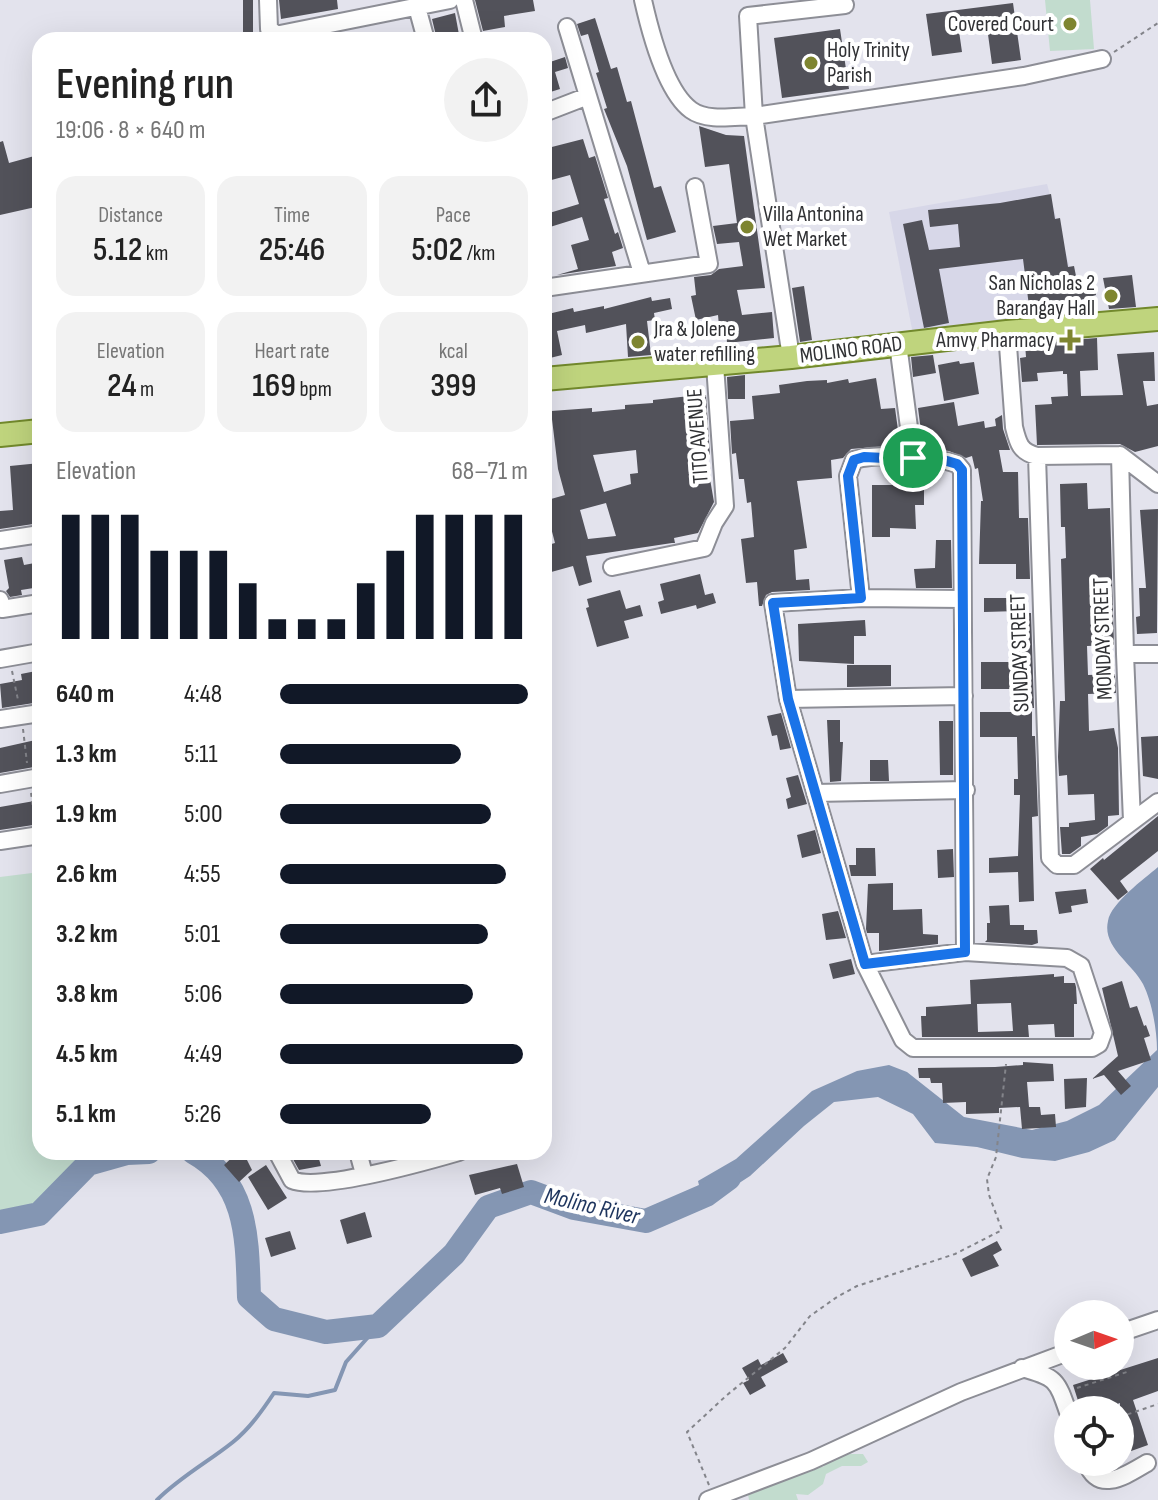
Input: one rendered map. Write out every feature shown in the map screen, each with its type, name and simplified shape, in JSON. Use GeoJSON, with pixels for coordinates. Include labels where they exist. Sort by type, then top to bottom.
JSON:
{"type":"FeatureCollection","features":[{"type":"Feature","properties":{"kind":"main road","name":"MOLINO ROAD"},"geometry":{"type":"LineString","coordinates":[[552,378],[715,365],[1007,332],[1158,319]]}},
{"type":"Feature","properties":{"kind":"main road"},"geometry":{"type":"LineString","coordinates":[[0,435],[32,432]]}},
{"type":"Feature","properties":{"kind":"street"},"geometry":{"type":"LineString","coordinates":[[268,0],[268,24],[274,32]]}},
{"type":"Feature","properties":{"kind":"street"},"geometry":{"type":"LineString","coordinates":[[286,32],[450,0]]}},
{"type":"Feature","properties":{"kind":"street"},"geometry":{"type":"LineString","coordinates":[[464,0],[472,32]]}},
{"type":"Feature","properties":{"kind":"street"},"geometry":{"type":"LineString","coordinates":[[643,0],[670,83],[692,111],[719,117],[754,116],[1024,76],[1102,59]]}},
{"type":"Feature","properties":{"kind":"street"},"geometry":{"type":"LineString","coordinates":[[791,357],[754,116],[748,16],[845,5]]}},
{"type":"Feature","properties":{"kind":"street"},"geometry":{"type":"LineString","coordinates":[[417,7],[424,32]]}},
{"type":"Feature","properties":{"kind":"street"},"geometry":{"type":"LineString","coordinates":[[567,27],[642,273]]}},
{"type":"Feature","properties":{"kind":"street"},"geometry":{"type":"LineString","coordinates":[[552,110],[588,96]]}},
{"type":"Feature","properties":{"kind":"street"},"geometry":{"type":"LineString","coordinates":[[552,281],[709,264],[695,187]]}},
{"type":"Feature","properties":{"kind":"street"},"geometry":{"type":"LineString","coordinates":[[1007,332],[1016,440],[1028,454],[1120,455],[1158,484]]}},
{"type":"Feature","properties":{"kind":"street"},"geometry":{"type":"LineString","coordinates":[[898,344],[913,458]]}},
{"type":"Feature","properties":{"kind":"street","name":"TITO AVENUE"},"geometry":{"type":"LineString","coordinates":[[612,567],[704,548],[725,506],[715,365]]}},
{"type":"Feature","properties":{"kind":"street","name":"MONDAY STREET"},"geometry":{"type":"LineString","coordinates":[[1120,455],[1132,821]]}},
{"type":"Feature","properties":{"kind":"street","name":"SUNDAY STREET"},"geometry":{"type":"LineString","coordinates":[[1037,456],[1050,858],[1057,865],[1074,865],[1132,821]]}},
{"type":"Feature","properties":{"kind":"street"},"geometry":{"type":"LineString","coordinates":[[861,598],[848,476],[854,460],[864,457],[913,458],[957,464],[962,470],[965,952]]}},
{"type":"Feature","properties":{"kind":"street"},"geometry":{"type":"LineString","coordinates":[[0,540],[32,535]]}},
{"type":"Feature","properties":{"kind":"street"},"geometry":{"type":"LineString","coordinates":[[865,964],[965,952],[1067,958],[1081,966],[1103,1033],[1099,1044],[1092,1048],[913,1048],[903,1040],[865,964],[788,699],[773,603],[861,598],[962,599]]}},
{"type":"Feature","properties":{"kind":"street"},"geometry":{"type":"LineString","coordinates":[[0,600],[2,609],[32,604]]}},
{"type":"Feature","properties":{"kind":"street"},"geometry":{"type":"LineString","coordinates":[[4,658],[32,653]]}},
{"type":"Feature","properties":{"kind":"street"},"geometry":{"type":"LineString","coordinates":[[1125,654],[1158,654]]}},
{"type":"Feature","properties":{"kind":"street"},"geometry":{"type":"LineString","coordinates":[[788,699],[964,696]]}},
{"type":"Feature","properties":{"kind":"street"},"geometry":{"type":"LineString","coordinates":[[0,719],[32,714]]}},
{"type":"Feature","properties":{"kind":"street"},"geometry":{"type":"LineString","coordinates":[[0,784],[32,778]]}},
{"type":"Feature","properties":{"kind":"street"},"geometry":{"type":"LineString","coordinates":[[815,793],[966,790]]}},
{"type":"Feature","properties":{"kind":"street"},"geometry":{"type":"LineString","coordinates":[[1132,821],[1158,802]]}},
{"type":"Feature","properties":{"kind":"street"},"geometry":{"type":"LineString","coordinates":[[0,841],[32,837]]}},
{"type":"Feature","properties":{"kind":"street"},"geometry":{"type":"LineString","coordinates":[[281,1160],[292,1180],[297,1182],[328,1181],[424,1160]]}},
{"type":"Feature","properties":{"kind":"street"},"geometry":{"type":"LineString","coordinates":[[360,1160],[364,1174]]}},
{"type":"Feature","properties":{"kind":"street"},"geometry":{"type":"LineString","coordinates":[[1134,1328],[1158,1320]]}},
{"type":"Feature","properties":{"kind":"street"},"geometry":{"type":"LineString","coordinates":[[710,1499],[811,1461],[961,1392],[1054,1357]]}},
{"type":"Feature","properties":{"kind":"street"},"geometry":{"type":"LineString","coordinates":[[1022,1368],[1050,1376],[1062,1396]]}},
{"type":"Feature","properties":{"kind":"street"},"geometry":{"type":"LineString","coordinates":[[1134,1470],[1147,1463]]}},
{"type":"Feature","properties":{"kind":"street"},"geometry":{"type":"LineString","coordinates":[[1095,1476],[1106,1481],[1123,1476]]}},
{"type":"Feature","properties":{"kind":"path"},"geometry":{"type":"LineString","coordinates":[[1102,59],[1158,23]]}},
{"type":"Feature","properties":{"kind":"path"},"geometry":{"type":"LineString","coordinates":[[4,658],[32,768]]}},
{"type":"Feature","properties":{"kind":"path"},"geometry":{"type":"LineString","coordinates":[[710,1499],[687,1432],[785,1348],[810,1316],[857,1286],[955,1254],[1002,1230],[989,1195],[987,1179],[996,1157],[1008,1047]]}},
{"type":"Feature","properties":{"kind":"path"},"geometry":{"type":"LineString","coordinates":[[1072,1390],[1103,1380]]}},
{"type":"Feature","properties":{"kind":"path"},"geometry":{"type":"LineString","coordinates":[[1134,1412],[1158,1404]]}},
{"type":"Feature","properties":{"kind":"shaded area"},"geometry":{"type":"Polygon","coordinates":[[[1047,184],[1083,316],[913,334],[889,212],[1047,184]]]}},
{"type":"Feature","properties":{"kind":"green space","name":"Covered Court"},"geometry":{"type":"Polygon","coordinates":[[[1045,0],[1090,0],[1094,49],[1050,51],[1045,0]]]}},
{"type":"Feature","properties":{"kind":"green space"},"geometry":{"type":"Polygon","coordinates":[[[32,873],[32,1160],[102,1160],[88,1164],[39,1214],[0,1222],[0,877],[32,873]]]}},
{"type":"Feature","properties":{"kind":"green space"},"geometry":{"type":"Polygon","coordinates":[[[863,1454],[868,1462],[861,1466],[842,1466],[826,1474],[823,1484],[808,1495],[796,1494],[798,1500],[749,1500],[748,1494],[757,1487],[817,1465],[823,1467],[830,1459],[863,1454]]]}},
{"type":"Feature","properties":{"kind":"water"},"geometry":{"type":"Polygon","coordinates":[[[1158,867],[1158,1087],[1115,1140],[1089,1152],[1055,1161],[1022,1158],[977,1147],[935,1143],[913,1114],[878,1097],[834,1102],[750,1176],[704,1206],[698,1181],[736,1159],[812,1091],[857,1071],[889,1065],[907,1072],[964,1117],[1032,1130],[1067,1121],[1099,1105],[1157,1050],[1146,991],[1114,947],[1107,930],[1110,914],[1115,907],[1158,867]]]}},
{"type":"Feature","properties":{"kind":"building"},"geometry":{"type":"Polygon","coordinates":[[[243,0],[253,0],[253,32],[243,32],[243,0]]]}},
{"type":"Feature","properties":{"kind":"building"},"geometry":{"type":"Polygon","coordinates":[[[279,0],[337,0],[338,9],[281,19],[279,0]]]}},
{"type":"Feature","properties":{"kind":"building"},"geometry":{"type":"Polygon","coordinates":[[[475,0],[533,0],[535,11],[504,16],[505,27],[483,31],[475,0]]]}},
{"type":"Feature","properties":{"kind":"building"},"geometry":{"type":"Polygon","coordinates":[[[1013,3],[1021,60],[992,64],[987,27],[959,31],[962,52],[932,56],[926,14],[1013,3]]]}},
{"type":"Feature","properties":{"kind":"building"},"geometry":{"type":"Polygon","coordinates":[[[455,13],[459,32],[435,32],[432,19],[455,13]]]}},
{"type":"Feature","properties":{"kind":"building"},"geometry":{"type":"Polygon","coordinates":[[[595,18],[611,69],[617,67],[627,102],[631,101],[654,188],[661,186],[676,232],[647,240],[627,166],[604,109],[607,108],[588,34],[581,36],[577,24],[595,18]]]}},
{"type":"Feature","properties":{"kind":"building","name":"Holy Trinity Parish"},"geometry":{"type":"Polygon","coordinates":[[[840,29],[849,89],[782,98],[774,38],[840,29]]]}},
{"type":"Feature","properties":{"kind":"building"},"geometry":{"type":"Polygon","coordinates":[[[565,57],[568,68],[555,72],[560,89],[552,92],[552,61],[565,57]]]}},
{"type":"Feature","properties":{"kind":"building"},"geometry":{"type":"Polygon","coordinates":[[[699,126],[726,135],[744,136],[765,288],[737,290],[742,315],[772,312],[774,338],[727,343],[726,325],[719,326],[718,315],[696,320],[691,296],[696,295],[694,277],[743,266],[739,242],[717,244],[713,226],[737,223],[729,164],[705,167],[699,126]]]}},
{"type":"Feature","properties":{"kind":"building"},"geometry":{"type":"Polygon","coordinates":[[[583,139],[589,158],[595,156],[608,198],[604,199],[623,248],[612,252],[616,266],[557,275],[578,269],[571,245],[589,240],[582,217],[552,226],[552,212],[579,204],[570,175],[552,180],[552,147],[583,139]]]}},
{"type":"Feature","properties":{"kind":"building"},"geometry":{"type":"Polygon","coordinates":[[[3,141],[9,163],[32,157],[32,208],[0,215],[0,142],[3,141]]]}},
{"type":"Feature","properties":{"kind":"building"},"geometry":{"type":"Polygon","coordinates":[[[1051,194],[1055,219],[1060,218],[1068,267],[1074,266],[1077,281],[1095,279],[1096,295],[1052,309],[1052,314],[1013,317],[1012,308],[1029,306],[1023,259],[939,269],[949,323],[924,328],[903,224],[922,220],[929,250],[960,247],[958,224],[930,227],[928,210],[1051,194]]]}},
{"type":"Feature","properties":{"kind":"building"},"geometry":{"type":"Polygon","coordinates":[[[1132,275],[1136,307],[1109,309],[1103,278],[1132,275]]]}},
{"type":"Feature","properties":{"kind":"building"},"geometry":{"type":"Polygon","coordinates":[[[804,286],[812,340],[800,342],[792,288],[804,286]]]}},
{"type":"Feature","properties":{"kind":"building"},"geometry":{"type":"Polygon","coordinates":[[[651,297],[652,301],[670,298],[672,309],[654,313],[655,320],[647,321],[651,355],[628,357],[626,324],[586,333],[585,325],[557,331],[562,355],[552,358],[552,313],[573,308],[574,312],[604,306],[604,309],[651,297]]]}},
{"type":"Feature","properties":{"kind":"building"},"geometry":{"type":"Polygon","coordinates":[[[1097,338],[1098,370],[1080,371],[1081,396],[1123,395],[1117,354],[1154,352],[1155,381],[1143,381],[1147,406],[1158,404],[1158,446],[1135,452],[1120,444],[1037,445],[1035,405],[1052,404],[1051,397],[1068,396],[1067,374],[1063,371],[1037,373],[1038,381],[1022,382],[1020,358],[1026,357],[1025,344],[1097,338]]]}},
{"type":"Feature","properties":{"kind":"building"},"geometry":{"type":"Polygon","coordinates":[[[933,355],[936,373],[913,377],[911,357],[933,355]]]}},
{"type":"Feature","properties":{"kind":"building"},"geometry":{"type":"Polygon","coordinates":[[[959,361],[960,364],[974,362],[979,394],[944,401],[938,365],[959,361]]]}},
{"type":"Feature","properties":{"kind":"building"},"geometry":{"type":"Polygon","coordinates":[[[745,375],[745,399],[728,399],[727,377],[745,375]]]}},
{"type":"Feature","properties":{"kind":"building"},"geometry":{"type":"Polygon","coordinates":[[[876,378],[881,409],[895,408],[900,445],[851,449],[843,458],[831,460],[832,478],[797,481],[807,548],[794,550],[796,580],[809,579],[810,590],[772,592],[759,606],[757,582],[746,583],[741,539],[754,537],[751,502],[747,503],[744,479],[739,479],[736,453],[732,454],[730,421],[754,419],[752,396],[780,393],[779,385],[848,379],[849,383],[876,378]]]}},
{"type":"Feature","properties":{"kind":"building"},"geometry":{"type":"Polygon","coordinates":[[[706,395],[710,456],[706,456],[714,502],[698,533],[674,538],[675,543],[586,556],[592,582],[579,586],[573,566],[552,572],[552,544],[555,543],[552,499],[565,495],[558,469],[552,411],[592,408],[592,412],[653,403],[653,400],[706,395]],[[636,450],[593,455],[604,492],[631,484],[630,474],[638,473],[636,450]],[[606,503],[580,510],[588,539],[616,536],[606,503]]]}},
{"type":"Feature","properties":{"kind":"building"},"geometry":{"type":"Polygon","coordinates":[[[954,402],[958,426],[984,421],[985,428],[996,426],[995,419],[1002,415],[1010,450],[999,450],[1003,472],[1018,472],[1019,518],[1028,518],[1030,579],[1016,579],[1016,564],[979,564],[983,501],[978,468],[975,469],[972,456],[966,458],[949,451],[923,447],[918,408],[954,402]]]}},
{"type":"Feature","properties":{"kind":"building"},"geometry":{"type":"Polygon","coordinates":[[[32,464],[32,524],[0,529],[0,511],[13,510],[10,466],[32,464]]]}},
{"type":"Feature","properties":{"kind":"building"},"geometry":{"type":"Polygon","coordinates":[[[903,482],[924,482],[924,505],[915,505],[916,529],[890,528],[890,537],[872,537],[872,485],[903,485],[903,482]]]}},
{"type":"Feature","properties":{"kind":"building"},"geometry":{"type":"Polygon","coordinates":[[[1087,483],[1088,509],[1110,508],[1114,645],[1087,646],[1088,675],[1115,674],[1116,693],[1088,694],[1089,731],[1114,728],[1118,748],[1119,815],[1108,816],[1108,826],[1097,834],[1081,837],[1081,846],[1070,854],[1062,854],[1060,827],[1095,820],[1094,794],[1068,795],[1067,775],[1059,776],[1058,757],[1060,701],[1065,701],[1061,559],[1066,558],[1065,527],[1061,527],[1060,484],[1087,483]]]}},
{"type":"Feature","properties":{"kind":"building"},"geometry":{"type":"Polygon","coordinates":[[[1158,509],[1157,633],[1137,634],[1139,588],[1146,588],[1140,510],[1158,509]]]}},
{"type":"Feature","properties":{"kind":"building"},"geometry":{"type":"Polygon","coordinates":[[[936,540],[951,540],[952,588],[916,588],[914,569],[935,568],[936,540]]]}},
{"type":"Feature","properties":{"kind":"building"},"geometry":{"type":"Polygon","coordinates":[[[22,557],[24,565],[32,564],[32,588],[21,590],[22,595],[10,597],[6,591],[9,588],[4,560],[22,557]]]}},
{"type":"Feature","properties":{"kind":"building"},"geometry":{"type":"Polygon","coordinates":[[[700,574],[705,595],[713,593],[716,603],[661,614],[658,602],[664,600],[660,584],[700,574]]]}},
{"type":"Feature","properties":{"kind":"building"},"geometry":{"type":"Polygon","coordinates":[[[620,590],[626,609],[640,605],[643,616],[624,621],[629,638],[597,647],[586,608],[589,607],[587,599],[620,590]]]}},
{"type":"Feature","properties":{"kind":"building"},"geometry":{"type":"Polygon","coordinates":[[[984,598],[1020,598],[1020,611],[984,612],[984,598]]]}},
{"type":"Feature","properties":{"kind":"building"},"geometry":{"type":"Polygon","coordinates":[[[1011,613],[1031,613],[1032,736],[1035,736],[1038,816],[1032,817],[1034,901],[1019,902],[1018,872],[989,873],[989,858],[1018,856],[1020,795],[1014,795],[1014,779],[1018,779],[1017,737],[980,737],[980,712],[1014,712],[1014,689],[981,689],[981,662],[1014,662],[1011,613]]]}},
{"type":"Feature","properties":{"kind":"building"},"geometry":{"type":"Polygon","coordinates":[[[865,620],[866,636],[854,636],[854,664],[799,661],[798,624],[865,620]]]}},
{"type":"Feature","properties":{"kind":"building"},"geometry":{"type":"Polygon","coordinates":[[[847,665],[891,665],[891,686],[847,687],[847,665]]]}},
{"type":"Feature","properties":{"kind":"building"},"geometry":{"type":"Polygon","coordinates":[[[32,672],[32,703],[2,708],[0,684],[22,680],[21,674],[32,672]]]}},
{"type":"Feature","properties":{"kind":"building"},"geometry":{"type":"Polygon","coordinates":[[[781,713],[791,748],[780,750],[777,735],[772,736],[767,716],[781,713]]]}},
{"type":"Feature","properties":{"kind":"building"},"geometry":{"type":"Polygon","coordinates":[[[827,720],[840,720],[840,742],[843,742],[841,781],[830,782],[827,720]]]}},
{"type":"Feature","properties":{"kind":"building"},"geometry":{"type":"Polygon","coordinates":[[[939,721],[953,721],[953,775],[940,775],[939,721]]]}},
{"type":"Feature","properties":{"kind":"building"},"geometry":{"type":"Polygon","coordinates":[[[1158,736],[1158,779],[1143,776],[1141,737],[1158,736]]]}},
{"type":"Feature","properties":{"kind":"building"},"geometry":{"type":"Polygon","coordinates":[[[32,741],[32,767],[0,773],[0,748],[32,741]]]}},
{"type":"Feature","properties":{"kind":"building"},"geometry":{"type":"Polygon","coordinates":[[[870,760],[888,760],[889,781],[870,781],[870,760]]]}},
{"type":"Feature","properties":{"kind":"building"},"geometry":{"type":"Polygon","coordinates":[[[798,775],[807,804],[788,809],[786,799],[791,797],[786,778],[798,775]]]}},
{"type":"Feature","properties":{"kind":"building"},"geometry":{"type":"Polygon","coordinates":[[[32,801],[32,825],[0,830],[0,807],[32,801]]]}},
{"type":"Feature","properties":{"kind":"building"},"geometry":{"type":"Polygon","coordinates":[[[1158,816],[1158,851],[1120,881],[1128,892],[1118,900],[1090,869],[1158,816]]]}},
{"type":"Feature","properties":{"kind":"building"},"geometry":{"type":"Polygon","coordinates":[[[815,830],[821,853],[802,858],[797,835],[815,830]]]}},
{"type":"Feature","properties":{"kind":"building"},"geometry":{"type":"Polygon","coordinates":[[[856,848],[875,848],[876,876],[851,876],[849,865],[856,865],[856,848]]]}},
{"type":"Feature","properties":{"kind":"building"},"geometry":{"type":"Polygon","coordinates":[[[953,849],[954,877],[938,878],[937,850],[953,849]]]}},
{"type":"Feature","properties":{"kind":"building"},"geometry":{"type":"Polygon","coordinates":[[[893,883],[893,910],[922,909],[923,934],[938,935],[938,944],[879,951],[879,933],[867,933],[866,929],[868,884],[893,883]]]}},
{"type":"Feature","properties":{"kind":"building"},"geometry":{"type":"Polygon","coordinates":[[[1086,889],[1088,903],[1071,906],[1072,912],[1059,914],[1055,892],[1086,889]]]}},
{"type":"Feature","properties":{"kind":"building"},"geometry":{"type":"Polygon","coordinates":[[[1009,905],[1010,925],[1024,925],[1024,930],[1037,930],[1038,943],[985,942],[987,923],[990,923],[989,906],[1009,905]]]}},
{"type":"Feature","properties":{"kind":"building"},"geometry":{"type":"Polygon","coordinates":[[[838,911],[846,938],[826,940],[822,914],[838,911]]]}},
{"type":"Feature","properties":{"kind":"building"},"geometry":{"type":"Polygon","coordinates":[[[851,959],[855,974],[833,979],[829,964],[851,959]]]}},
{"type":"Feature","properties":{"kind":"building"},"geometry":{"type":"Polygon","coordinates":[[[1054,974],[1054,977],[1064,976],[1064,983],[1075,983],[1076,987],[1074,1037],[1055,1037],[1054,1024],[1028,1025],[1029,1037],[922,1037],[921,1016],[926,1016],[926,1007],[971,1004],[970,980],[1054,974]],[[1011,1003],[977,1004],[978,1032],[1013,1031],[1011,1003]]]}},
{"type":"Feature","properties":{"kind":"building"},"geometry":{"type":"Polygon","coordinates":[[[1122,981],[1130,1008],[1137,1006],[1146,1025],[1150,1036],[1144,1038],[1151,1060],[1118,1071],[1131,1086],[1121,1095],[1104,1075],[1092,1079],[1118,1056],[1102,988],[1122,981]]]}},
{"type":"Feature","properties":{"kind":"building"},"geometry":{"type":"Polygon","coordinates":[[[1023,1062],[1053,1064],[1054,1081],[1027,1082],[1029,1107],[1040,1107],[1041,1115],[1055,1114],[1056,1127],[1022,1129],[1020,1107],[999,1108],[999,1113],[966,1114],[966,1102],[943,1103],[942,1083],[919,1078],[918,1068],[995,1067],[1023,1065],[1023,1062]]]}},
{"type":"Feature","properties":{"kind":"building"},"geometry":{"type":"Polygon","coordinates":[[[1087,1078],[1086,1107],[1065,1109],[1064,1079],[1087,1078]]]}},
{"type":"Feature","properties":{"kind":"building"},"geometry":{"type":"Polygon","coordinates":[[[229,1160],[247,1160],[252,1170],[239,1182],[224,1165],[229,1160]]]}},
{"type":"Feature","properties":{"kind":"building"},"geometry":{"type":"Polygon","coordinates":[[[293,1160],[319,1160],[321,1166],[299,1170],[293,1160]]]}},
{"type":"Feature","properties":{"kind":"building"},"geometry":{"type":"Polygon","coordinates":[[[517,1164],[524,1187],[502,1194],[500,1188],[475,1195],[469,1175],[517,1164]]]}},
{"type":"Feature","properties":{"kind":"building"},"geometry":{"type":"Polygon","coordinates":[[[266,1165],[287,1198],[268,1210],[248,1177],[266,1165]]]}},
{"type":"Feature","properties":{"kind":"building"},"geometry":{"type":"Polygon","coordinates":[[[365,1212],[372,1237],[347,1244],[340,1220],[365,1212]]]}},
{"type":"Feature","properties":{"kind":"building"},"geometry":{"type":"Polygon","coordinates":[[[290,1231],[296,1249],[271,1257],[265,1238],[290,1231]]]}},
{"type":"Feature","properties":{"kind":"building"},"geometry":{"type":"Polygon","coordinates":[[[997,1241],[1002,1250],[993,1255],[999,1266],[971,1277],[962,1259],[997,1241]]]}},
{"type":"Feature","properties":{"kind":"building"},"geometry":{"type":"Polygon","coordinates":[[[783,1353],[788,1362],[761,1377],[766,1386],[750,1395],[743,1383],[749,1380],[742,1368],[758,1359],[761,1365],[783,1353]]]}},
{"type":"Feature","properties":{"kind":"building"},"geometry":{"type":"Polygon","coordinates":[[[1158,1358],[1158,1391],[1134,1400],[1134,1396],[1077,1396],[1073,1385],[1089,1380],[1134,1380],[1134,1366],[1158,1358]]]}},
{"type":"Feature","properties":{"kind":"building"},"geometry":{"type":"Polygon","coordinates":[[[1134,1403],[1148,1445],[1134,1450],[1134,1403]]]}},
{"type":"Feature","properties":{"kind":"waterway","name":"Molino River"},"geometry":{"type":"LineString","coordinates":[[0,1222],[39,1214],[88,1164],[102,1160]]}},
{"type":"Feature","properties":{"kind":"waterway","name":"Molino River"},"geometry":{"type":"LineString","coordinates":[[204,1160],[225,1180],[241,1215],[249,1297],[274,1319],[326,1332],[378,1326],[454,1254],[488,1207],[531,1192],[574,1208],[646,1221],[706,1195],[729,1178]]}},
{"type":"Feature","properties":{"kind":"waterway"},"geometry":{"type":"LineString","coordinates":[[157,1500],[239,1437],[274,1393],[308,1396],[335,1390],[346,1362],[378,1326]]}},
{"type":"Feature","properties":{"kind":"place","name":"Covered Court"},"geometry":{"type":"Point","coordinates":[1070,24]}},
{"type":"Feature","properties":{"kind":"place","name":"Holy Trinity Parish"},"geometry":{"type":"Point","coordinates":[811,63]}},
{"type":"Feature","properties":{"kind":"place","name":"Villa Antonina Wet Market"},"geometry":{"type":"Point","coordinates":[747,227]}},
{"type":"Feature","properties":{"kind":"place","name":"San Nicholas 2 Barangay Hall"},"geometry":{"type":"Point","coordinates":[1111,296]}},
{"type":"Feature","properties":{"kind":"place","name":"Amvy Pharmacy"},"geometry":{"type":"Point","coordinates":[1070,340]}},
{"type":"Feature","properties":{"kind":"place","name":"Jra & Jolene water refilling"},"geometry":{"type":"Point","coordinates":[638,342]}},
{"type":"Feature","properties":{"kind":"route"},"geometry":{"type":"LineString","coordinates":[[864,457],[913,458],[947,461],[957,464],[962,470],[965,952],[865,964],[788,699],[773,603],[861,598],[848,476],[850,466],[854,460],[864,457]]}}]}
